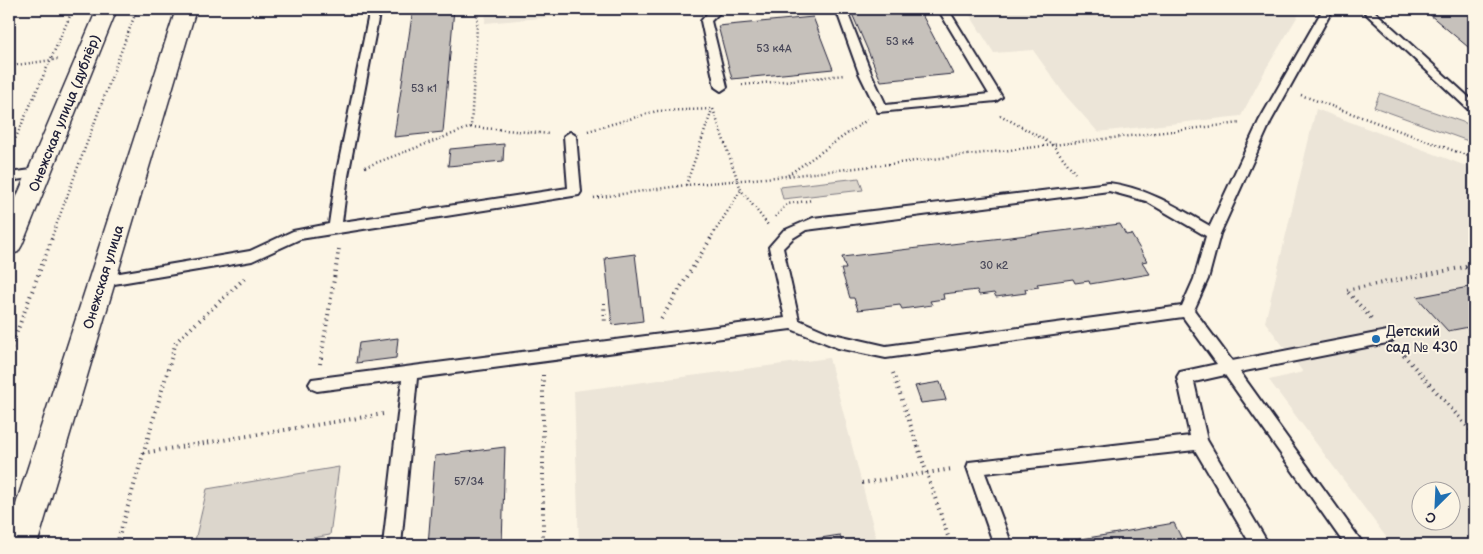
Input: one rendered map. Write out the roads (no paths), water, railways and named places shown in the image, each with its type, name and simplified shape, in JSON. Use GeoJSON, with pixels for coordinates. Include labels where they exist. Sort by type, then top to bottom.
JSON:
{"type":"FeatureCollection","features":[{"type":"Feature","properties":{"kind":"main road","name":"Онежская улица (дублёр)"},"geometry":{"type":"LineString","coordinates":[[9,246],[107,9]]}},
{"type":"Feature","properties":{"kind":"main road","name":"Онежская улица"},"geometry":{"type":"LineString","coordinates":[[20,545],[186,9]]}},
{"type":"Feature","properties":{"kind":"lane"},"geometry":{"type":"LineString","coordinates":[[336,227],[342,176],[375,9]]}},
{"type":"Feature","properties":{"kind":"lane"},"geometry":{"type":"LineString","coordinates":[[718,9],[711,13],[706,21],[720,87]]}},
{"type":"Feature","properties":{"kind":"lane"},"geometry":{"type":"LineString","coordinates":[[841,9],[864,73],[882,110],[996,97],[943,9]]}},
{"type":"Feature","properties":{"kind":"lane"},"geometry":{"type":"LineString","coordinates":[[1187,312],[1201,280],[1213,234],[1265,121],[1328,9]]}},
{"type":"Feature","properties":{"kind":"lane"},"geometry":{"type":"LineString","coordinates":[[1366,9],[1474,108]]}},
{"type":"Feature","properties":{"kind":"lane"},"geometry":{"type":"LineString","coordinates":[[102,281],[252,256],[298,234],[575,192],[570,136]]}},
{"type":"Feature","properties":{"kind":"lane"},"geometry":{"type":"LineString","coordinates":[[9,177],[39,173]]}},
{"type":"Feature","properties":{"kind":"lane"},"geometry":{"type":"LineString","coordinates":[[793,322],[776,247],[782,237],[794,229],[813,223],[1088,188],[1127,189],[1143,194],[1213,234]]}},
{"type":"Feature","properties":{"kind":"lane"},"geometry":{"type":"LineString","coordinates":[[317,384],[793,322],[812,334],[842,344],[886,352],[1187,312]]}},
{"type":"Feature","properties":{"kind":"lane"},"geometry":{"type":"LineString","coordinates":[[1187,312],[1355,545]]}},
{"type":"Feature","properties":{"kind":"lane"},"geometry":{"type":"LineString","coordinates":[[1260,545],[1199,442],[1186,377],[1387,337]]}},
{"type":"Feature","properties":{"kind":"lane"},"geometry":{"type":"LineString","coordinates":[[392,545],[410,373]]}},
{"type":"Feature","properties":{"kind":"lane"},"geometry":{"type":"LineString","coordinates":[[1003,545],[975,467],[1199,442]]}},
{"type":"Feature","properties":{"kind":"place","name":"Детский сад № 430"},"geometry":{"type":"Point","coordinates":[1376,339]}}]}
